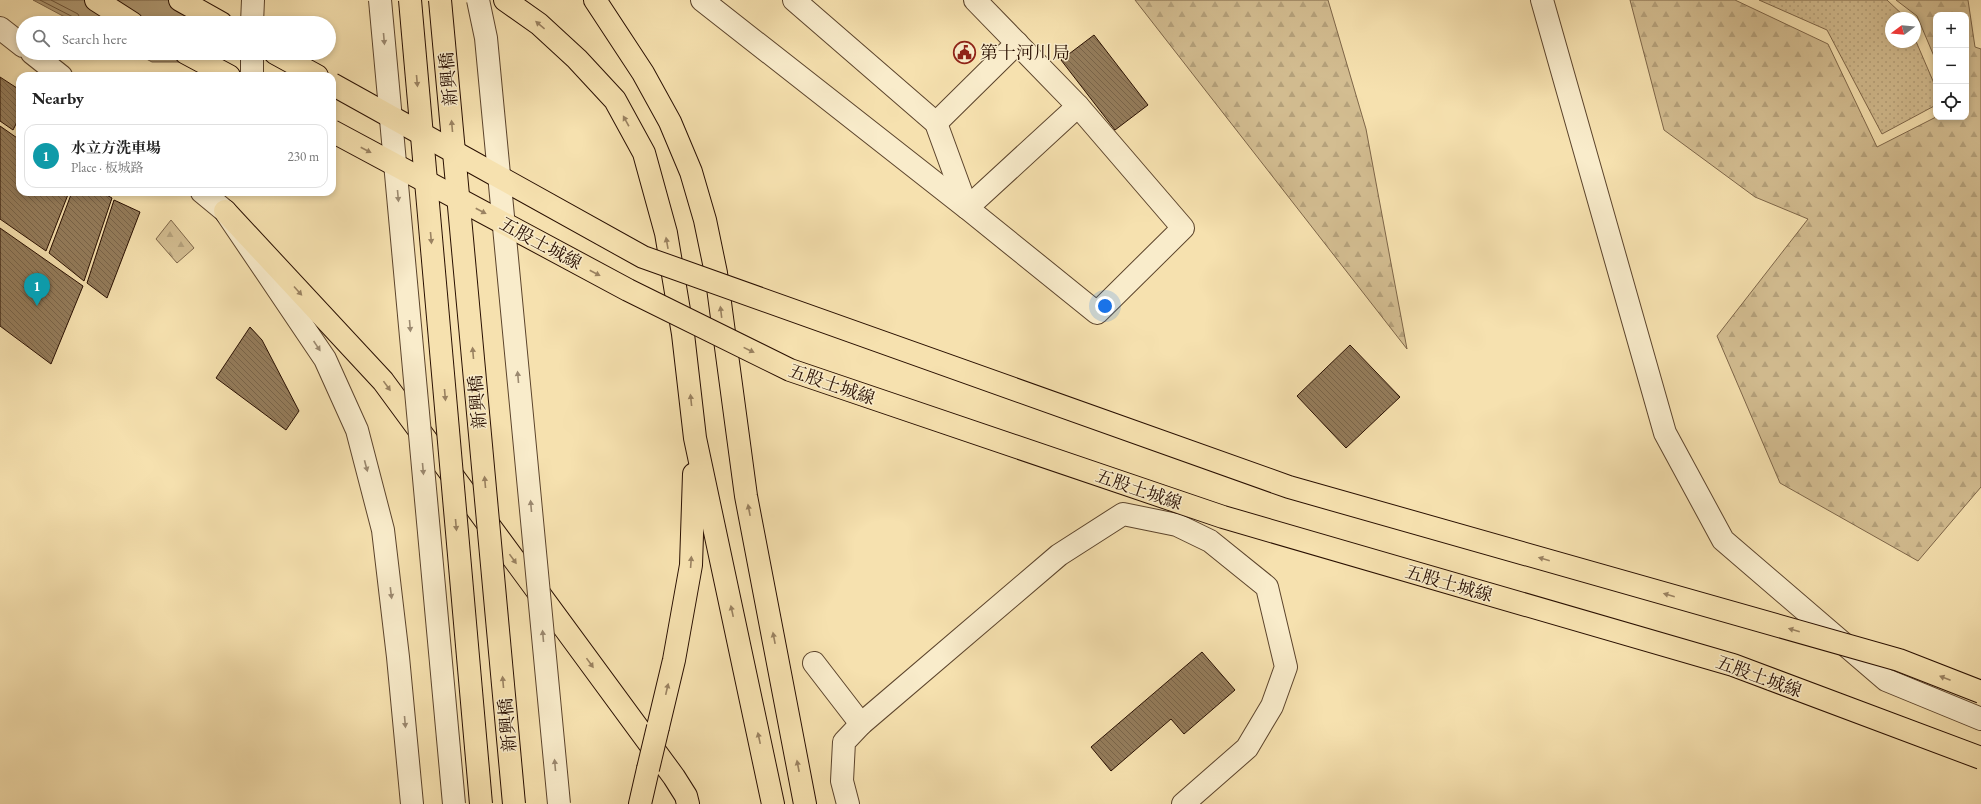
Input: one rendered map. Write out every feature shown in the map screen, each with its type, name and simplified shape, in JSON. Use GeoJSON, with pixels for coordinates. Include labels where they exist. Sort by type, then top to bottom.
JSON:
{"type":"FeatureCollection","features":[{"type":"Feature","properties":{"kind":"main road"},"geometry":{"type":"LineString","coordinates":[[96,0],[121,16]]}},
{"type":"Feature","properties":{"kind":"main road"},"geometry":{"type":"LineString","coordinates":[[180,0],[209,16]]}},
{"type":"Feature","properties":{"kind":"main road","name":"新興橋"},"geometry":{"type":"LineString","coordinates":[[410,0],[481,804]]}},
{"type":"Feature","properties":{"kind":"main road","name":"新興橋"},"geometry":{"type":"LineString","coordinates":[[440,0],[514,804]]}},
{"type":"Feature","properties":{"kind":"main road"},"geometry":{"type":"LineString","coordinates":[[505,0],[539,24],[615,100],[644,153],[666,233],[683,334],[695,438],[773,804]]}},
{"type":"Feature","properties":{"kind":"main road"},"geometry":{"type":"LineString","coordinates":[[595,0],[644,73],[670,122],[691,172],[705,220],[716,273],[746,496],[805,804]]}},
{"type":"Feature","properties":{"kind":"main road"},"geometry":{"type":"LineString","coordinates":[[199,60],[222,72]]}},
{"type":"Feature","properties":{"kind":"main road"},"geometry":{"type":"LineString","coordinates":[[288,60],[310,72]]}},
{"type":"Feature","properties":{"kind":"main road","name":"五股土城線"},"geometry":{"type":"LineString","coordinates":[[336,86],[644,257],[1289,487],[1899,660],[1981,692]]}},
{"type":"Feature","properties":{"kind":"main road","name":"五股土城線"},"geometry":{"type":"LineString","coordinates":[[336,133],[628,290],[790,370],[1223,517],[1733,665],[1981,758]]}},
{"type":"Feature","properties":{"kind":"main road"},"geometry":{"type":"LineString","coordinates":[[225,211],[383,381],[674,777],[686,796],[688,804]]}},
{"type":"Feature","properties":{"kind":"main road"},"geometry":{"type":"LineString","coordinates":[[640,804],[674,660],[691,565],[695,438]]}},
{"type":"Feature","properties":{"kind":"street"},"geometry":{"type":"LineString","coordinates":[[252,16],[253,0]]}},
{"type":"Feature","properties":{"kind":"street"},"geometry":{"type":"LineString","coordinates":[[380,0],[454,804]]}},
{"type":"Feature","properties":{"kind":"street"},"geometry":{"type":"LineString","coordinates":[[478,0],[487,46],[559,804]]}},
{"type":"Feature","properties":{"kind":"street"},"geometry":{"type":"LineString","coordinates":[[702,0],[967,208],[1097,313],[1183,228],[1078,106],[975,0]]}},
{"type":"Feature","properties":{"kind":"street"},"geometry":{"type":"LineString","coordinates":[[794,0],[936,123],[967,208]]}},
{"type":"Feature","properties":{"kind":"street"},"geometry":{"type":"LineString","coordinates":[[1542,0],[1665,433],[1722,540],[1886,680],[1981,719]]}},
{"type":"Feature","properties":{"kind":"street"},"geometry":{"type":"LineString","coordinates":[[0,28],[16,41]]}},
{"type":"Feature","properties":{"kind":"street"},"geometry":{"type":"LineString","coordinates":[[936,123],[1017,43]]}},
{"type":"Feature","properties":{"kind":"street"},"geometry":{"type":"LineString","coordinates":[[41,60],[56,72]]}},
{"type":"Feature","properties":{"kind":"street"},"geometry":{"type":"LineString","coordinates":[[252,60],[252,72]]}},
{"type":"Feature","properties":{"kind":"street"},"geometry":{"type":"LineString","coordinates":[[967,208],[1078,106]]}},
{"type":"Feature","properties":{"kind":"street"},"geometry":{"type":"LineString","coordinates":[[207,196],[225,211],[325,359],[357,430],[383,530],[398,657],[412,804]]}},
{"type":"Feature","properties":{"kind":"street"},"geometry":{"type":"LineString","coordinates":[[848,804],[842,781],[844,742],[861,724],[1059,555],[1123,514],[1177,525],[1210,541],[1267,586],[1286,667],[1272,706],[1247,748],[1183,804]]}},
{"type":"Feature","properties":{"kind":"street"},"geometry":{"type":"LineString","coordinates":[[814,663],[861,724]]}},
{"type":"Feature","properties":{"kind":"green space"},"geometry":{"type":"Polygon","coordinates":[[[1135,0],[1328,0],[1366,129],[1407,349],[1135,0]]]}},
{"type":"Feature","properties":{"kind":"green space"},"geometry":{"type":"Polygon","coordinates":[[[1630,0],[1735,0],[1828,44],[1877,147],[1933,119],[1933,120],[1969,120],[1969,12],[1933,12],[1933,54],[1921,25],[1921,12],[1912,12],[1896,0],[1968,0],[1975,47],[1981,49],[1981,487],[1918,561],[1780,483],[1717,336],[1808,219],[1755,197],[1664,130],[1630,0]]]}},
{"type":"Feature","properties":{"kind":"green space"},"geometry":{"type":"Polygon","coordinates":[[[1759,0],[1887,0],[1900,12],[1885,12],[1885,48],[1919,48],[1933,81],[1933,107],[1882,134],[1827,30],[1759,0]]]}},
{"type":"Feature","properties":{"kind":"green space"},"geometry":{"type":"Polygon","coordinates":[[[171,220],[194,248],[177,263],[156,239],[171,220]]]}},
{"type":"Feature","properties":{"kind":"water"},"geometry":{"type":"Polygon","coordinates":[[[33,0],[200,0],[206,16],[63,16],[33,0]]]}},
{"type":"Feature","properties":{"kind":"water"},"geometry":{"type":"Polygon","coordinates":[[[148,60],[191,60],[189,62],[152,62],[148,60]]]}},
{"type":"Feature","properties":{"kind":"building"},"geometry":{"type":"Polygon","coordinates":[[[1094,35],[1148,105],[1115,130],[1061,60],[1094,35]]]}},
{"type":"Feature","properties":{"kind":"building"},"geometry":{"type":"Polygon","coordinates":[[[0,77],[16,87],[16,124],[13,130],[0,121],[0,77]]]}},
{"type":"Feature","properties":{"kind":"building"},"geometry":{"type":"Polygon","coordinates":[[[0,126],[16,137],[16,196],[67,196],[46,251],[0,219],[0,126]]]}},
{"type":"Feature","properties":{"kind":"building"},"geometry":{"type":"Polygon","coordinates":[[[70,196],[108,196],[112,198],[84,281],[49,253],[70,196]]]}},
{"type":"Feature","properties":{"kind":"building"},"geometry":{"type":"Polygon","coordinates":[[[114,200],[140,212],[107,298],[87,283],[114,200]]]}},
{"type":"Feature","properties":{"kind":"building"},"geometry":{"type":"Polygon","coordinates":[[[0,228],[83,286],[51,364],[0,326],[0,228]]]}},
{"type":"Feature","properties":{"kind":"building"},"geometry":{"type":"Polygon","coordinates":[[[250,327],[262,340],[299,411],[286,430],[216,378],[250,327]]]}},
{"type":"Feature","properties":{"kind":"building"},"geometry":{"type":"Polygon","coordinates":[[[1350,345],[1400,397],[1346,448],[1297,396],[1350,345]]]}},
{"type":"Feature","properties":{"kind":"building"},"geometry":{"type":"Polygon","coordinates":[[[1202,652],[1235,690],[1184,734],[1171,719],[1111,771],[1091,747],[1202,652]]]}},
{"type":"Feature","properties":{"kind":"place","name":"第十河川局"},"geometry":{"type":"Point","coordinates":[965,52]}},
{"type":"Feature","properties":{"kind":"place","name":"水立方洗車場"},"geometry":{"type":"Point","coordinates":[37,306]}}]}
